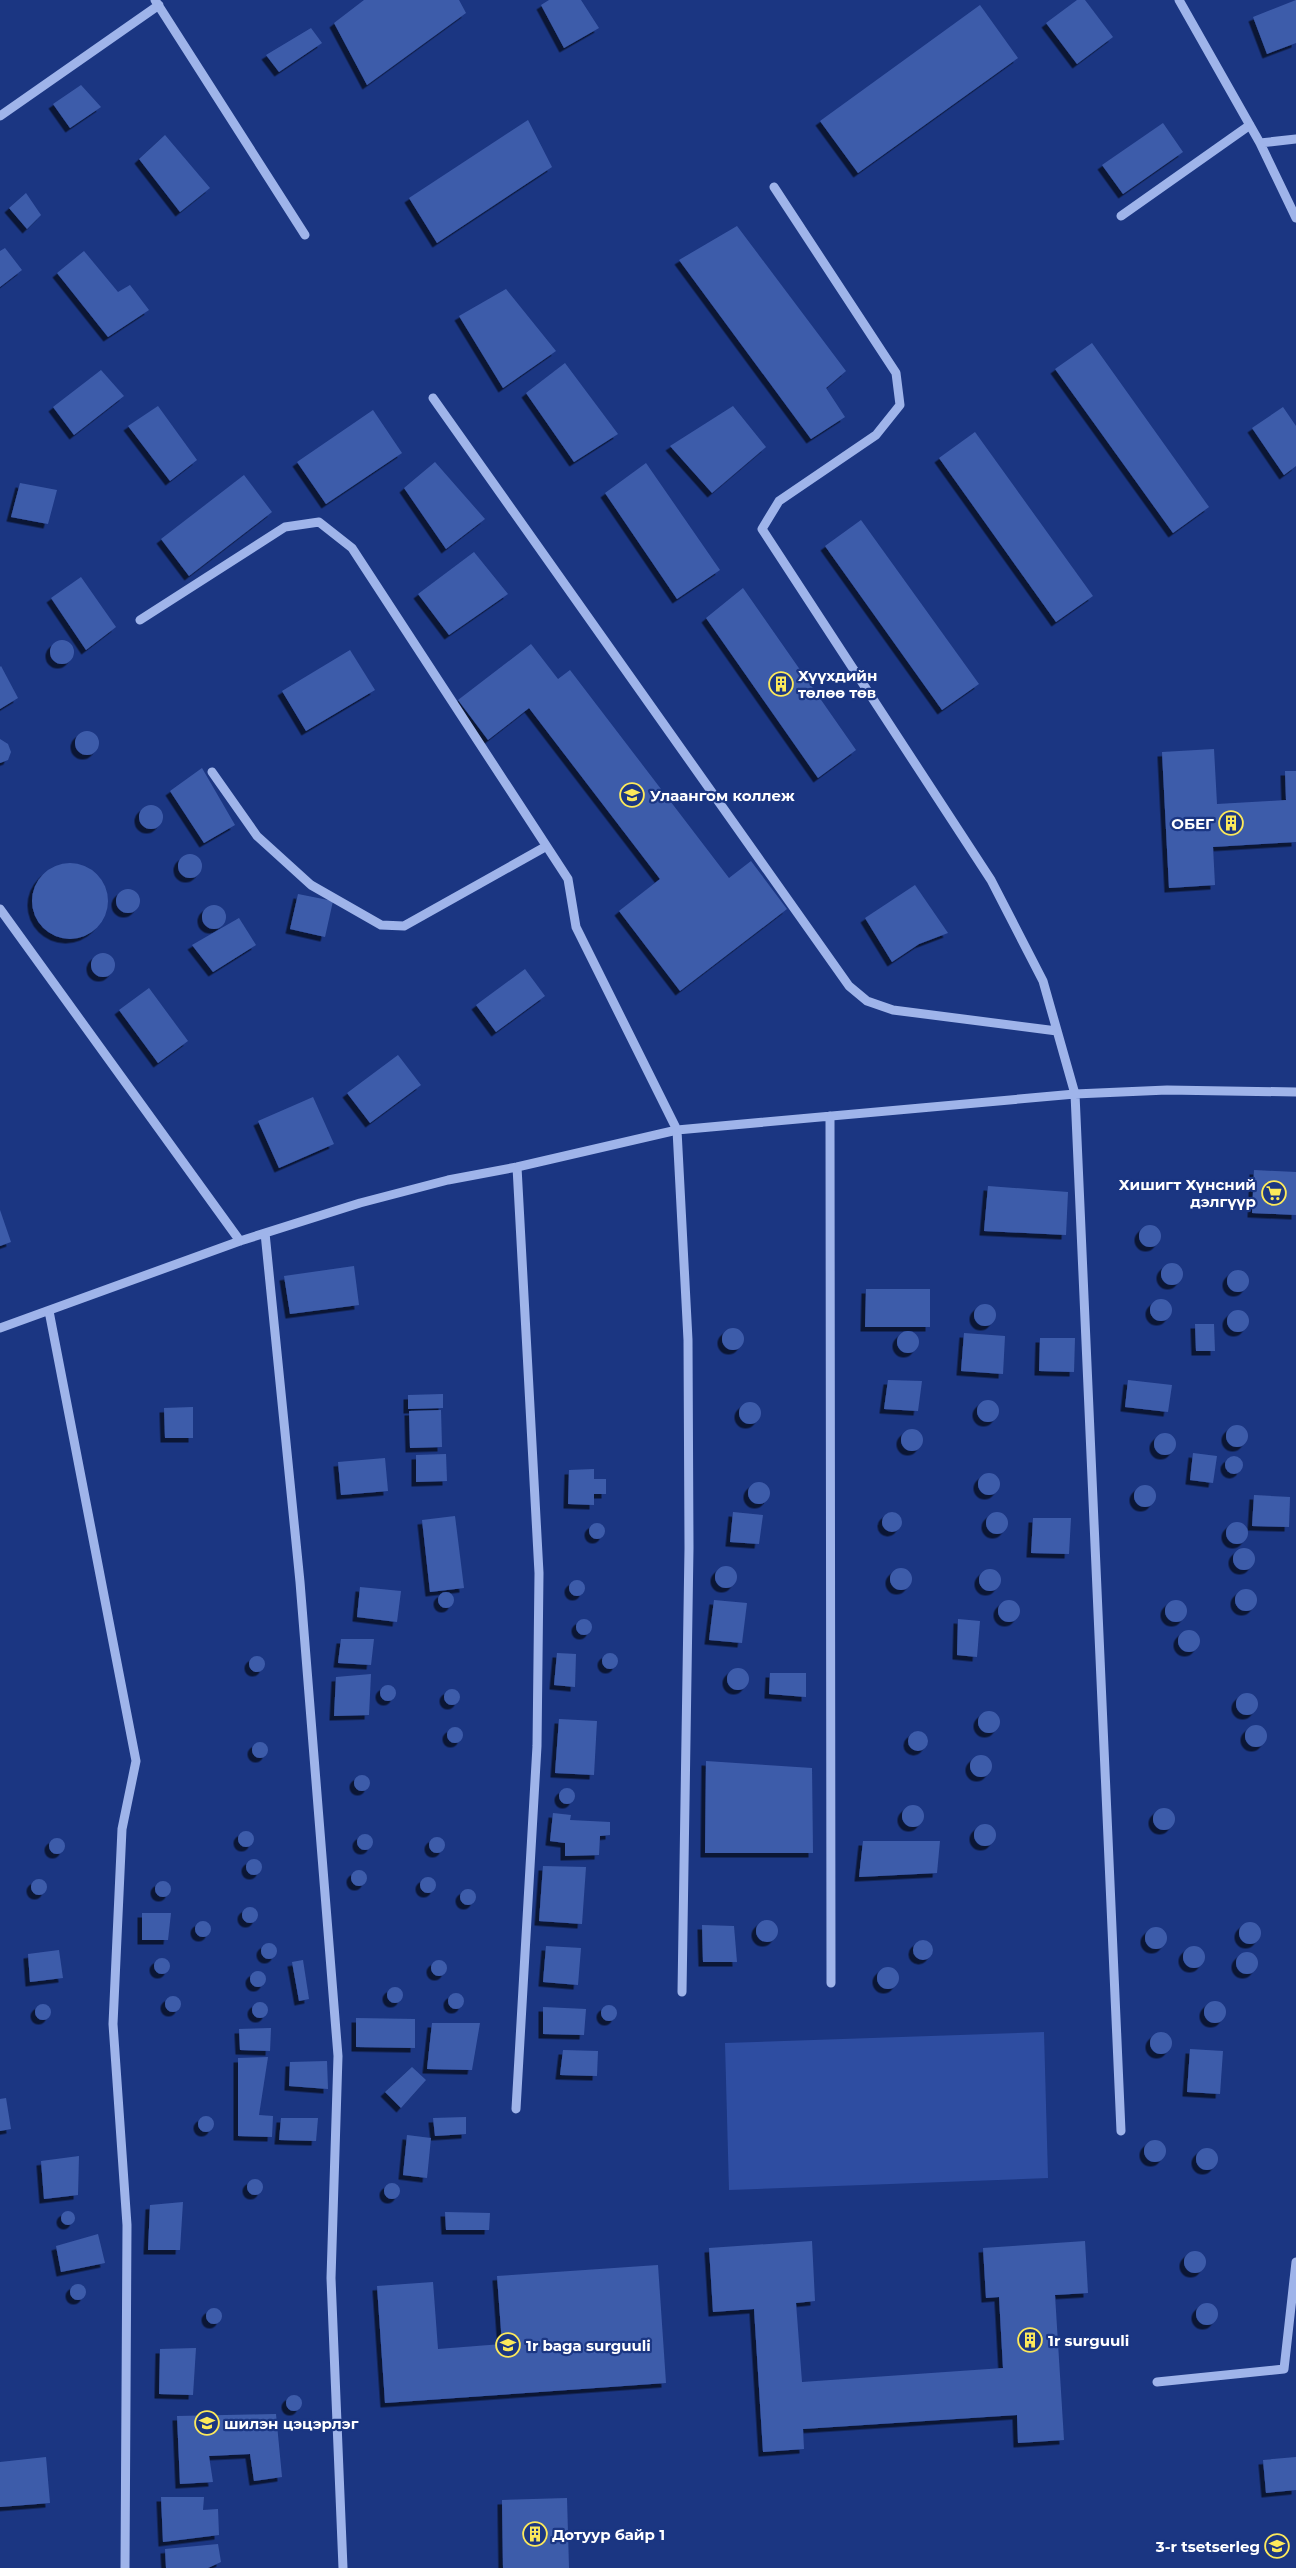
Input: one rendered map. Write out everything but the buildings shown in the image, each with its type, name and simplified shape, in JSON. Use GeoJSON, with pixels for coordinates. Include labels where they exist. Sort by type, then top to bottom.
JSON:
{"type":"FeatureCollection","features":[{"type":"Feature","properties":{"kind":"street"},"geometry":{"type":"LineString","coordinates":[[1182,1],[1260,143],[1296,218]]}},
{"type":"Feature","properties":{"kind":"street"},"geometry":{"type":"LineString","coordinates":[[0,116],[157,3],[305,235]]}},
{"type":"Feature","properties":{"kind":"street"},"geometry":{"type":"LineString","coordinates":[[1122,216],[1250,125]]}},
{"type":"Feature","properties":{"kind":"street"},"geometry":{"type":"LineString","coordinates":[[1260,143],[1296,139]]}},
{"type":"Feature","properties":{"kind":"street"},"geometry":{"type":"LineString","coordinates":[[774,187],[896,373],[900,405],[876,435],[779,501],[762,530],[991,880],[1042,982],[1076,1094],[1121,2130]]}},
{"type":"Feature","properties":{"kind":"street"},"geometry":{"type":"LineString","coordinates":[[433,398],[849,986],[867,1001],[893,1010],[1057,1031]]}},
{"type":"Feature","properties":{"kind":"street"},"geometry":{"type":"LineString","coordinates":[[140,620],[285,527],[319,522],[352,548],[545,847],[568,879],[576,927],[677,1130],[688,1360],[689,1548],[682,1992]]}},
{"type":"Feature","properties":{"kind":"street"},"geometry":{"type":"LineString","coordinates":[[212,772],[257,836],[311,885],[381,925],[404,926],[545,847]]}},
{"type":"Feature","properties":{"kind":"street"},"geometry":{"type":"LineString","coordinates":[[0,909],[240,1241]]}},
{"type":"Feature","properties":{"kind":"street"},"geometry":{"type":"LineString","coordinates":[[0,1328],[240,1241],[360,1203],[440,1182],[516,1167],[677,1130],[1076,1094],[1167,1090],[1296,1092]]}},
{"type":"Feature","properties":{"kind":"street"},"geometry":{"type":"LineString","coordinates":[[830,1116],[831,1983]]}},
{"type":"Feature","properties":{"kind":"street"},"geometry":{"type":"LineString","coordinates":[[516,1167],[539,1573],[537,1746],[516,2109]]}},
{"type":"Feature","properties":{"kind":"street"},"geometry":{"type":"LineString","coordinates":[[265,1233],[300,1582],[338,2056],[331,2278],[343,2568]]}},
{"type":"Feature","properties":{"kind":"street"},"geometry":{"type":"LineString","coordinates":[[49,1311],[136,1761],[122,1829],[113,2024],[127,2225],[126,2568]]}},
{"type":"Feature","properties":{"kind":"street"},"geometry":{"type":"LineString","coordinates":[[1157,2382],[1284,2369],[1296,2262]]}},
{"type":"Feature","properties":{"kind":"shaded area"},"geometry":{"type":"Polygon","coordinates":[[[1044,2032],[1048,2178],[729,2190],[725,2043],[1044,2032]]]}},
{"type":"Feature","properties":{"kind":"place","name":"Хүүхдийн төлөө төв"},"geometry":{"type":"Point","coordinates":[781,684]}},
{"type":"Feature","properties":{"kind":"place","name":"Улаангом коллеж"},"geometry":{"type":"Point","coordinates":[632,795]}},
{"type":"Feature","properties":{"kind":"place","name":"ОБЕГ"},"geometry":{"type":"Point","coordinates":[1231,823]}},
{"type":"Feature","properties":{"kind":"place","name":"Хишигт Хүнсний дэлгүүр"},"geometry":{"type":"Point","coordinates":[1274,1193]}},
{"type":"Feature","properties":{"kind":"place","name":"1r surguuli"},"geometry":{"type":"Point","coordinates":[1030,2340]}},
{"type":"Feature","properties":{"kind":"place","name":"1r baga surguuli"},"geometry":{"type":"Point","coordinates":[508,2345]}},
{"type":"Feature","properties":{"kind":"place","name":"шилэн цэцэрлэг"},"geometry":{"type":"Point","coordinates":[207,2423]}},
{"type":"Feature","properties":{"kind":"place","name":"Дотуур байр 1"},"geometry":{"type":"Point","coordinates":[535,2534]}},
{"type":"Feature","properties":{"kind":"place","name":"3-r tsetserleg"},"geometry":{"type":"Point","coordinates":[1277,2546]}}]}
